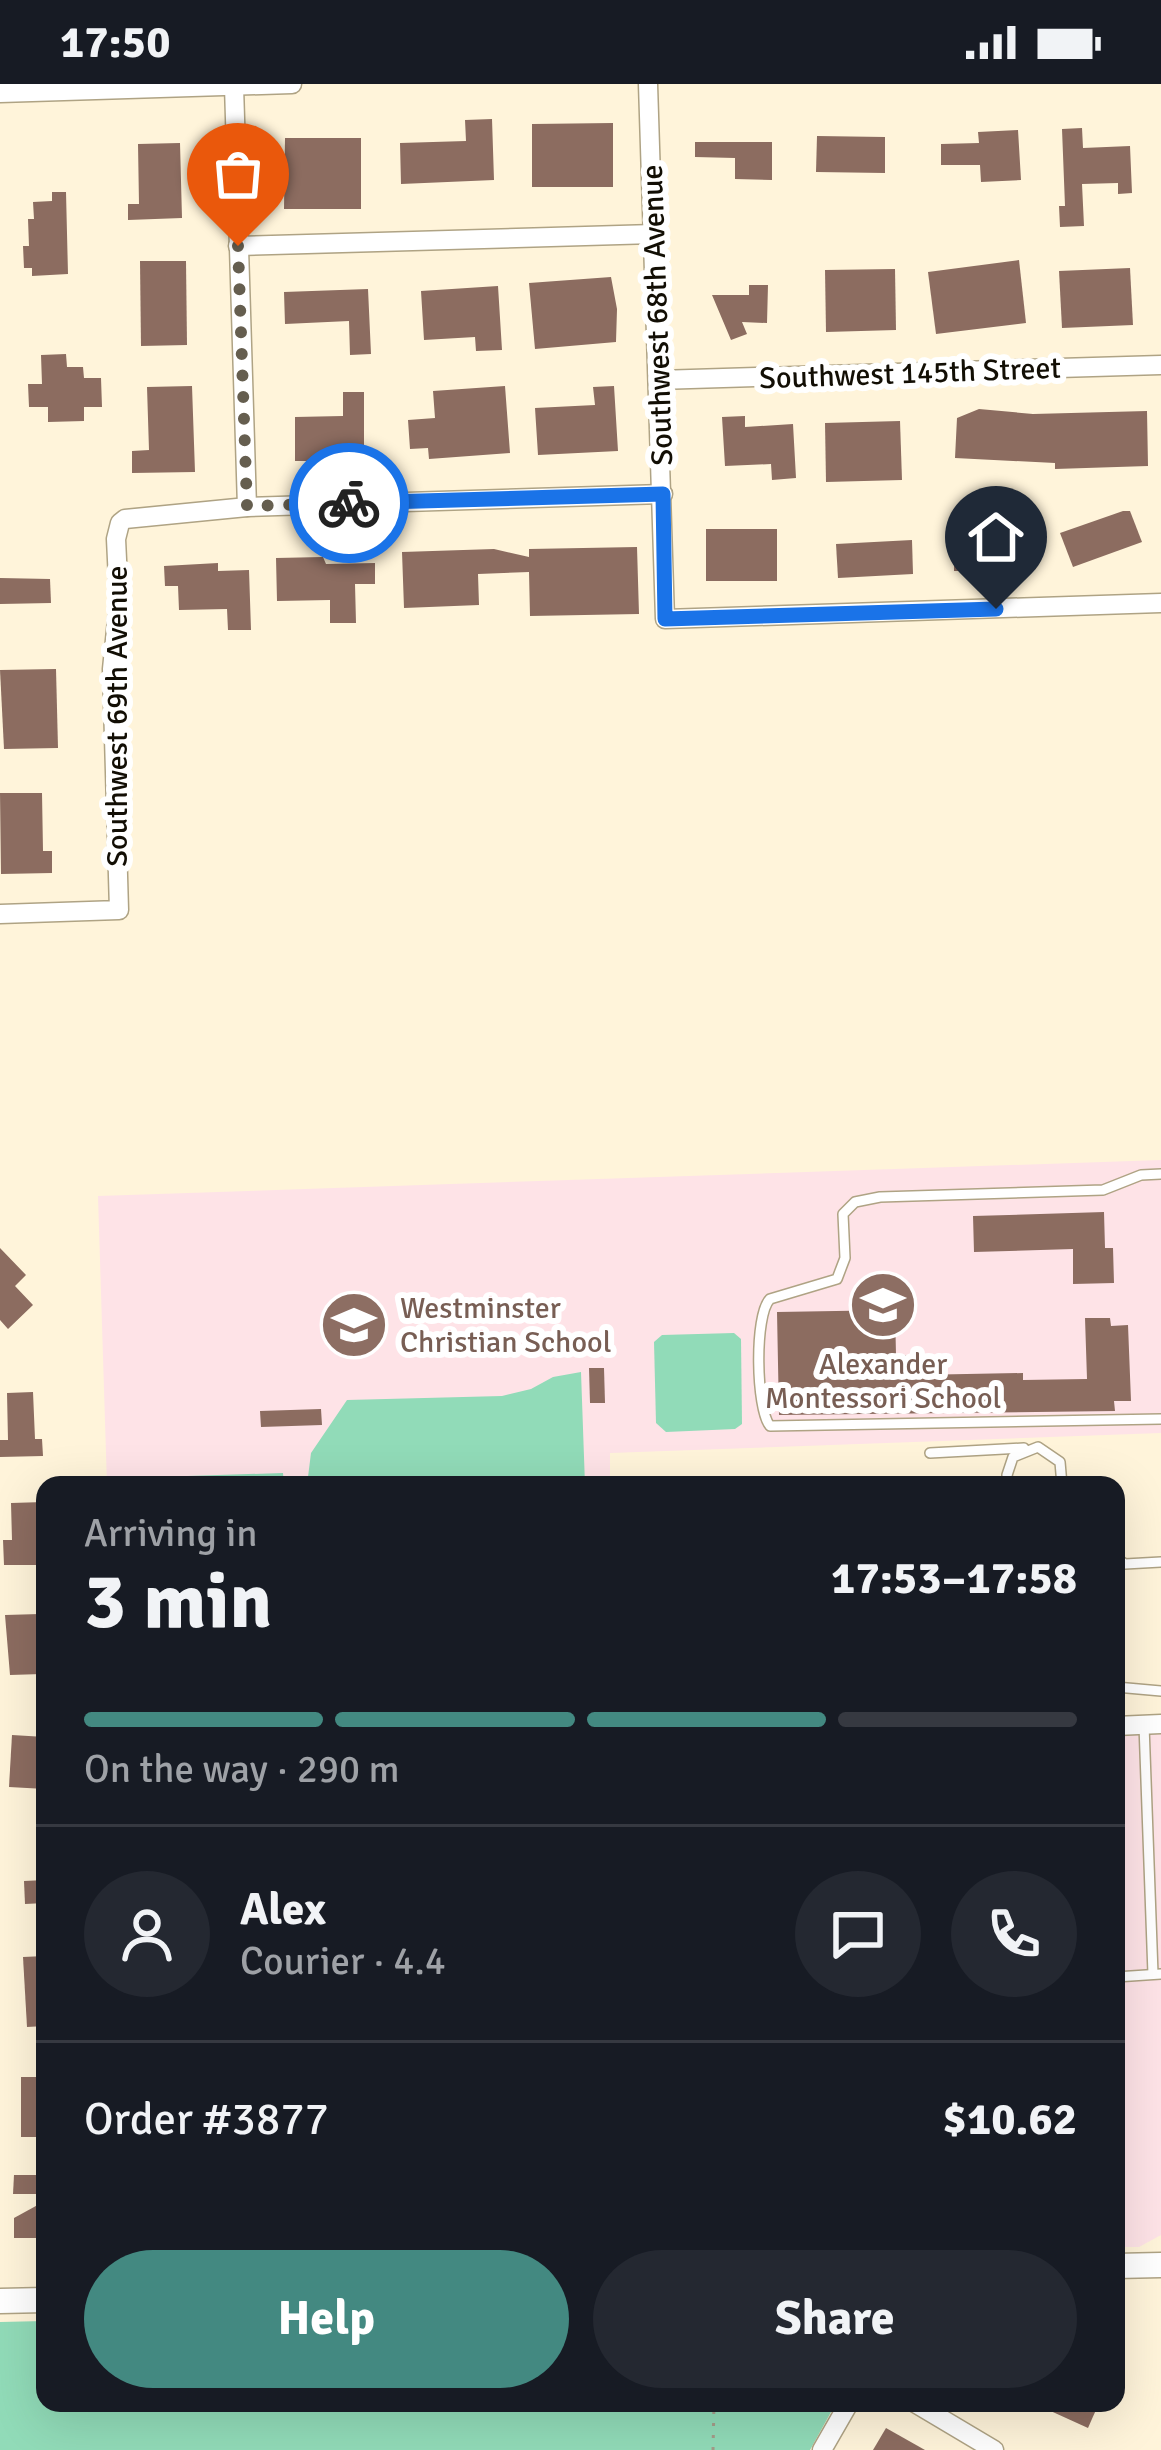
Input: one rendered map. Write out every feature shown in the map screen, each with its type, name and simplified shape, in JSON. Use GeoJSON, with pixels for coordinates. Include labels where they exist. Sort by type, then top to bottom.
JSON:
{"type":"FeatureCollection","features":[{"type":"Feature","properties":{"kind":"street"},"geometry":{"type":"LineString","coordinates":[[0,93],[292,84]]}},
{"type":"Feature","properties":{"kind":"street","name":"Southwest 68th Avenue"},"geometry":{"type":"LineString","coordinates":[[648,84],[665,619],[1161,602]]}},
{"type":"Feature","properties":{"kind":"street"},"geometry":{"type":"LineString","coordinates":[[234,86],[247,506],[663,494]]}},
{"type":"Feature","properties":{"kind":"street"},"geometry":{"type":"LineString","coordinates":[[238,246],[654,234]]}},
{"type":"Feature","properties":{"kind":"street","name":"Southwest 145th Street"},"geometry":{"type":"LineString","coordinates":[[658,380],[1161,365]]}},
{"type":"Feature","properties":{"kind":"street","name":"Southwest 69th Avenue"},"geometry":{"type":"LineString","coordinates":[[0,914],[118,910],[112,669],[120,523],[134,516],[247,506]]}},
{"type":"Feature","properties":{"kind":"street"},"geometry":{"type":"LineString","coordinates":[[1125,2266],[1161,2265]]}},
{"type":"Feature","properties":{"kind":"street"},"geometry":{"type":"LineString","coordinates":[[0,2301],[36,2300]]}},
{"type":"Feature","properties":{"kind":"street"},"geometry":{"type":"LineString","coordinates":[[822,2450],[844,2412]]}},
{"type":"Feature","properties":{"kind":"street"},"geometry":{"type":"LineString","coordinates":[[930,2412],[994,2450]]}},
{"type":"Feature","properties":{"kind":"lane"},"geometry":{"type":"LineString","coordinates":[[1161,1174],[1141,1175],[1102,1190],[880,1196],[855,1202],[843,1214],[845,1258],[837,1279],[770,1299],[759,1323],[762,1412],[770,1426],[1161,1419]]}},
{"type":"Feature","properties":{"kind":"lane"},"geometry":{"type":"LineString","coordinates":[[1009,1476],[1013,1457],[1029,1448]]}},
{"type":"Feature","properties":{"kind":"lane"},"geometry":{"type":"LineString","coordinates":[[930,1453],[1029,1448],[1055,1454],[1064,1476]]}},
{"type":"Feature","properties":{"kind":"lane"},"geometry":{"type":"LineString","coordinates":[[978,1450],[994,1456],[1006,1476]]}},
{"type":"Feature","properties":{"kind":"lane"},"geometry":{"type":"LineString","coordinates":[[1125,1564],[1161,1562]]}},
{"type":"Feature","properties":{"kind":"lane"},"geometry":{"type":"LineString","coordinates":[[1125,1688],[1161,1691]]}},
{"type":"Feature","properties":{"kind":"lane"},"geometry":{"type":"LineString","coordinates":[[1125,1976],[1157,1974],[1145,1762],[1152,1725]]}},
{"type":"Feature","properties":{"kind":"path"},"geometry":{"type":"LineString","coordinates":[[713,2450],[714,2412]]}},
{"type":"Feature","properties":{"kind":"shaded area"},"geometry":{"type":"Polygon","coordinates":[[[1161,1160],[1161,1433],[610,1453],[610,1476],[107,1476],[98,1196],[1161,1160]]]}},
{"type":"Feature","properties":{"kind":"shaded area"},"geometry":{"type":"Polygon","coordinates":[[[1161,1715],[1161,2235],[1139,2247],[1125,2247],[1125,1716],[1161,1715]]]}},
{"type":"Feature","properties":{"kind":"green space"},"geometry":{"type":"Polygon","coordinates":[[[734,1333],[741,1339],[742,1424],[735,1429],[666,1432],[656,1423],[654,1342],[662,1335],[734,1333]]]}},
{"type":"Feature","properties":{"kind":"green space"},"geometry":{"type":"Polygon","coordinates":[[[581,1372],[585,1476],[308,1476],[311,1453],[347,1400],[502,1396],[581,1372]]]}},
{"type":"Feature","properties":{"kind":"green space"},"geometry":{"type":"Polygon","coordinates":[[[283,1473],[283,1476],[187,1476],[283,1473]]]}},
{"type":"Feature","properties":{"kind":"green space"},"geometry":{"type":"Polygon","coordinates":[[[36,2321],[36,2412],[831,2412],[810,2450],[0,2450],[0,2322],[36,2321]]]}},
{"type":"Feature","properties":{"kind":"building"},"geometry":{"type":"Polygon","coordinates":[[[492,119],[494,180],[401,184],[400,143],[466,141],[465,120],[492,119]]]}},
{"type":"Feature","properties":{"kind":"building"},"geometry":{"type":"Polygon","coordinates":[[[613,123],[613,187],[532,187],[532,124],[613,123]]]}},
{"type":"Feature","properties":{"kind":"building"},"geometry":{"type":"Polygon","coordinates":[[[1082,128],[1083,148],[1130,146],[1132,193],[1118,194],[1118,183],[1082,184],[1084,226],[1060,227],[1059,206],[1065,206],[1062,129],[1082,128]]]}},
{"type":"Feature","properties":{"kind":"building"},"geometry":{"type":"Polygon","coordinates":[[[1018,130],[1021,180],[981,182],[980,165],[941,165],[941,144],[979,143],[978,132],[1018,130]]]}},
{"type":"Feature","properties":{"kind":"building"},"geometry":{"type":"Polygon","coordinates":[[[817,136],[885,137],[885,173],[816,172],[817,136]]]}},
{"type":"Feature","properties":{"kind":"building"},"geometry":{"type":"Polygon","coordinates":[[[285,138],[361,138],[361,209],[284,209],[285,138]]]}},
{"type":"Feature","properties":{"kind":"building"},"geometry":{"type":"Polygon","coordinates":[[[695,142],[772,142],[772,180],[735,179],[735,158],[695,157],[695,142]]]}},
{"type":"Feature","properties":{"kind":"building"},"geometry":{"type":"Polygon","coordinates":[[[180,143],[182,218],[128,220],[128,204],[139,204],[138,144],[180,143]]]}},
{"type":"Feature","properties":{"kind":"building"},"geometry":{"type":"Polygon","coordinates":[[[52,192],[66,192],[68,274],[32,276],[32,268],[24,268],[28,219],[34,219],[33,202],[52,201],[52,192]]]}},
{"type":"Feature","properties":{"kind":"building"},"geometry":{"type":"Polygon","coordinates":[[[1019,260],[1026,323],[936,334],[928,272],[1019,260]]]}},
{"type":"Feature","properties":{"kind":"building"},"geometry":{"type":"Polygon","coordinates":[[[140,261],[186,261],[187,345],[141,346],[140,261]]]}},
{"type":"Feature","properties":{"kind":"building"},"geometry":{"type":"Polygon","coordinates":[[[1130,268],[1133,325],[1062,328],[1059,271],[1130,268]]]}},
{"type":"Feature","properties":{"kind":"building"},"geometry":{"type":"Polygon","coordinates":[[[895,269],[896,330],[826,332],[825,270],[895,269]]]}},
{"type":"Feature","properties":{"kind":"building"},"geometry":{"type":"Polygon","coordinates":[[[611,277],[616,342],[535,349],[529,283],[611,277]]]}},
{"type":"Feature","properties":{"kind":"building"},"geometry":{"type":"Polygon","coordinates":[[[749,285],[768,285],[767,323],[742,322],[747,334],[731,340],[712,295],[749,295],[749,285]]]}},
{"type":"Feature","properties":{"kind":"building"},"geometry":{"type":"Polygon","coordinates":[[[498,286],[502,350],[476,351],[475,337],[424,340],[421,291],[498,286]]]}},
{"type":"Feature","properties":{"kind":"building"},"geometry":{"type":"Polygon","coordinates":[[[368,289],[371,354],[350,355],[349,321],[285,324],[284,292],[368,289]]]}},
{"type":"Feature","properties":{"kind":"building"},"geometry":{"type":"Polygon","coordinates":[[[66,354],[67,367],[83,367],[84,378],[101,378],[102,407],[84,407],[84,421],[48,422],[48,407],[29,407],[28,384],[42,384],[41,355],[66,354]]]}},
{"type":"Feature","properties":{"kind":"building"},"geometry":{"type":"Polygon","coordinates":[[[192,386],[195,472],[132,473],[132,451],[149,450],[147,387],[192,386]]]}},
{"type":"Feature","properties":{"kind":"building"},"geometry":{"type":"Polygon","coordinates":[[[505,386],[510,453],[429,459],[428,448],[410,449],[408,420],[435,418],[433,391],[505,386]]]}},
{"type":"Feature","properties":{"kind":"building"},"geometry":{"type":"Polygon","coordinates":[[[614,386],[618,451],[538,455],[535,408],[595,405],[593,387],[614,386]]]}},
{"type":"Feature","properties":{"kind":"building"},"geometry":{"type":"Polygon","coordinates":[[[343,392],[364,392],[364,461],[295,461],[295,417],[343,416],[343,392]]]}},
{"type":"Feature","properties":{"kind":"building"},"geometry":{"type":"Polygon","coordinates":[[[979,409],[1033,414],[1147,411],[1148,466],[1055,469],[1055,463],[955,458],[957,418],[979,409]]]}},
{"type":"Feature","properties":{"kind":"building"},"geometry":{"type":"Polygon","coordinates":[[[745,416],[745,427],[793,424],[796,478],[772,480],[771,464],[725,466],[722,417],[745,416]]]}},
{"type":"Feature","properties":{"kind":"building"},"geometry":{"type":"Polygon","coordinates":[[[900,421],[902,480],[826,482],[825,423],[900,421]]]}},
{"type":"Feature","properties":{"kind":"building"},"geometry":{"type":"Polygon","coordinates":[[[1130,511],[1142,542],[1073,567],[1060,533],[1130,511]]]}},
{"type":"Feature","properties":{"kind":"building"},"geometry":{"type":"Polygon","coordinates":[[[954,524],[1017,524],[1017,571],[954,571],[954,524]]]}},
{"type":"Feature","properties":{"kind":"building"},"geometry":{"type":"Polygon","coordinates":[[[706,529],[777,529],[777,581],[706,581],[706,529]]]}},
{"type":"Feature","properties":{"kind":"building"},"geometry":{"type":"Polygon","coordinates":[[[912,540],[913,574],[838,578],[836,544],[912,540]]]}},
{"type":"Feature","properties":{"kind":"building"},"geometry":{"type":"Polygon","coordinates":[[[637,547],[639,614],[530,616],[529,572],[478,574],[479,605],[404,608],[402,552],[494,549],[529,557],[529,549],[637,547]]]}},
{"type":"Feature","properties":{"kind":"building"},"geometry":{"type":"Polygon","coordinates":[[[323,557],[326,564],[375,563],[375,584],[355,584],[356,623],[330,623],[330,600],[277,601],[276,558],[323,557]]]}},
{"type":"Feature","properties":{"kind":"building"},"geometry":{"type":"Polygon","coordinates":[[[218,563],[218,571],[249,570],[251,630],[228,630],[227,609],[179,610],[178,586],[165,586],[164,566],[218,563]]]}},
{"type":"Feature","properties":{"kind":"building"},"geometry":{"type":"Polygon","coordinates":[[[0,578],[50,579],[51,603],[0,604],[0,578]]]}},
{"type":"Feature","properties":{"kind":"building"},"geometry":{"type":"Polygon","coordinates":[[[56,669],[58,748],[4,749],[0,670],[56,669]]]}},
{"type":"Feature","properties":{"kind":"building"},"geometry":{"type":"Polygon","coordinates":[[[0,793],[42,793],[43,851],[52,851],[52,873],[1,874],[0,793]]]}},
{"type":"Feature","properties":{"kind":"building"},"geometry":{"type":"Polygon","coordinates":[[[1104,1212],[1105,1248],[1113,1248],[1114,1283],[1073,1284],[1073,1249],[974,1252],[973,1216],[1104,1212]]]}},
{"type":"Feature","properties":{"kind":"building"},"geometry":{"type":"Polygon","coordinates":[[[0,1248],[26,1275],[15,1286],[33,1305],[8,1329],[0,1320],[0,1248]]]}},
{"type":"Feature","properties":{"kind":"building"},"geometry":{"type":"Polygon","coordinates":[[[895,1310],[896,1355],[914,1355],[915,1375],[1023,1373],[1023,1380],[1087,1379],[1085,1318],[1110,1318],[1111,1326],[1128,1325],[1131,1401],[1114,1401],[1115,1411],[779,1415],[777,1312],[895,1310]]]}},
{"type":"Feature","properties":{"kind":"building"},"geometry":{"type":"Polygon","coordinates":[[[589,1368],[604,1368],[605,1403],[590,1403],[589,1368]]]}},
{"type":"Feature","properties":{"kind":"building"},"geometry":{"type":"Polygon","coordinates":[[[33,1392],[35,1439],[42,1439],[43,1456],[0,1457],[0,1440],[8,1440],[7,1393],[33,1392]]]}},
{"type":"Feature","properties":{"kind":"building"},"geometry":{"type":"Polygon","coordinates":[[[321,1409],[322,1425],[261,1427],[260,1411],[321,1409]]]}},
{"type":"Feature","properties":{"kind":"building"},"geometry":{"type":"Polygon","coordinates":[[[36,1502],[36,1565],[4,1565],[3,1540],[12,1540],[11,1503],[36,1502]]]}},
{"type":"Feature","properties":{"kind":"building"},"geometry":{"type":"Polygon","coordinates":[[[36,1614],[36,1674],[10,1675],[5,1615],[36,1614]]]}},
{"type":"Feature","properties":{"kind":"building"},"geometry":{"type":"Polygon","coordinates":[[[12,1735],[36,1736],[36,1788],[9,1787],[12,1735]]]}},
{"type":"Feature","properties":{"kind":"building"},"geometry":{"type":"Polygon","coordinates":[[[36,1880],[36,1903],[25,1904],[24,1881],[36,1880]]]}},
{"type":"Feature","properties":{"kind":"building"},"geometry":{"type":"Polygon","coordinates":[[[36,1956],[36,2026],[27,2027],[23,1957],[36,1956]]]}},
{"type":"Feature","properties":{"kind":"building"},"geometry":{"type":"Polygon","coordinates":[[[21,2077],[36,2077],[36,2137],[21,2137],[21,2077]]]}},
{"type":"Feature","properties":{"kind":"building"},"geometry":{"type":"Polygon","coordinates":[[[14,2175],[36,2175],[36,2194],[13,2194],[14,2175]]]}},
{"type":"Feature","properties":{"kind":"building"},"geometry":{"type":"Polygon","coordinates":[[[36,2206],[36,2238],[14,2238],[14,2218],[36,2206]]]}},
{"type":"Feature","properties":{"kind":"building"},"geometry":{"type":"Polygon","coordinates":[[[1053,2412],[1095,2412],[1088,2428],[1053,2412]]]}},
{"type":"Feature","properties":{"kind":"building"},"geometry":{"type":"Polygon","coordinates":[[[886,2428],[925,2450],[873,2450],[886,2428]]]}},
{"type":"Feature","properties":{"kind":"way so far"},"geometry":{"type":"LineString","coordinates":[[238,246],[247,506],[349,503]]}},
{"type":"Feature","properties":{"kind":"place","name":"Alexander Montessori School"},"geometry":{"type":"Point","coordinates":[883,1305]}},
{"type":"Feature","properties":{"kind":"place","name":"Westminster Christian School"},"geometry":{"type":"Point","coordinates":[354,1325]}},
{"type":"Feature","properties":{"kind":"route"},"geometry":{"type":"LineString","coordinates":[[349,503],[663,494],[665,619],[996,609]]}}]}
